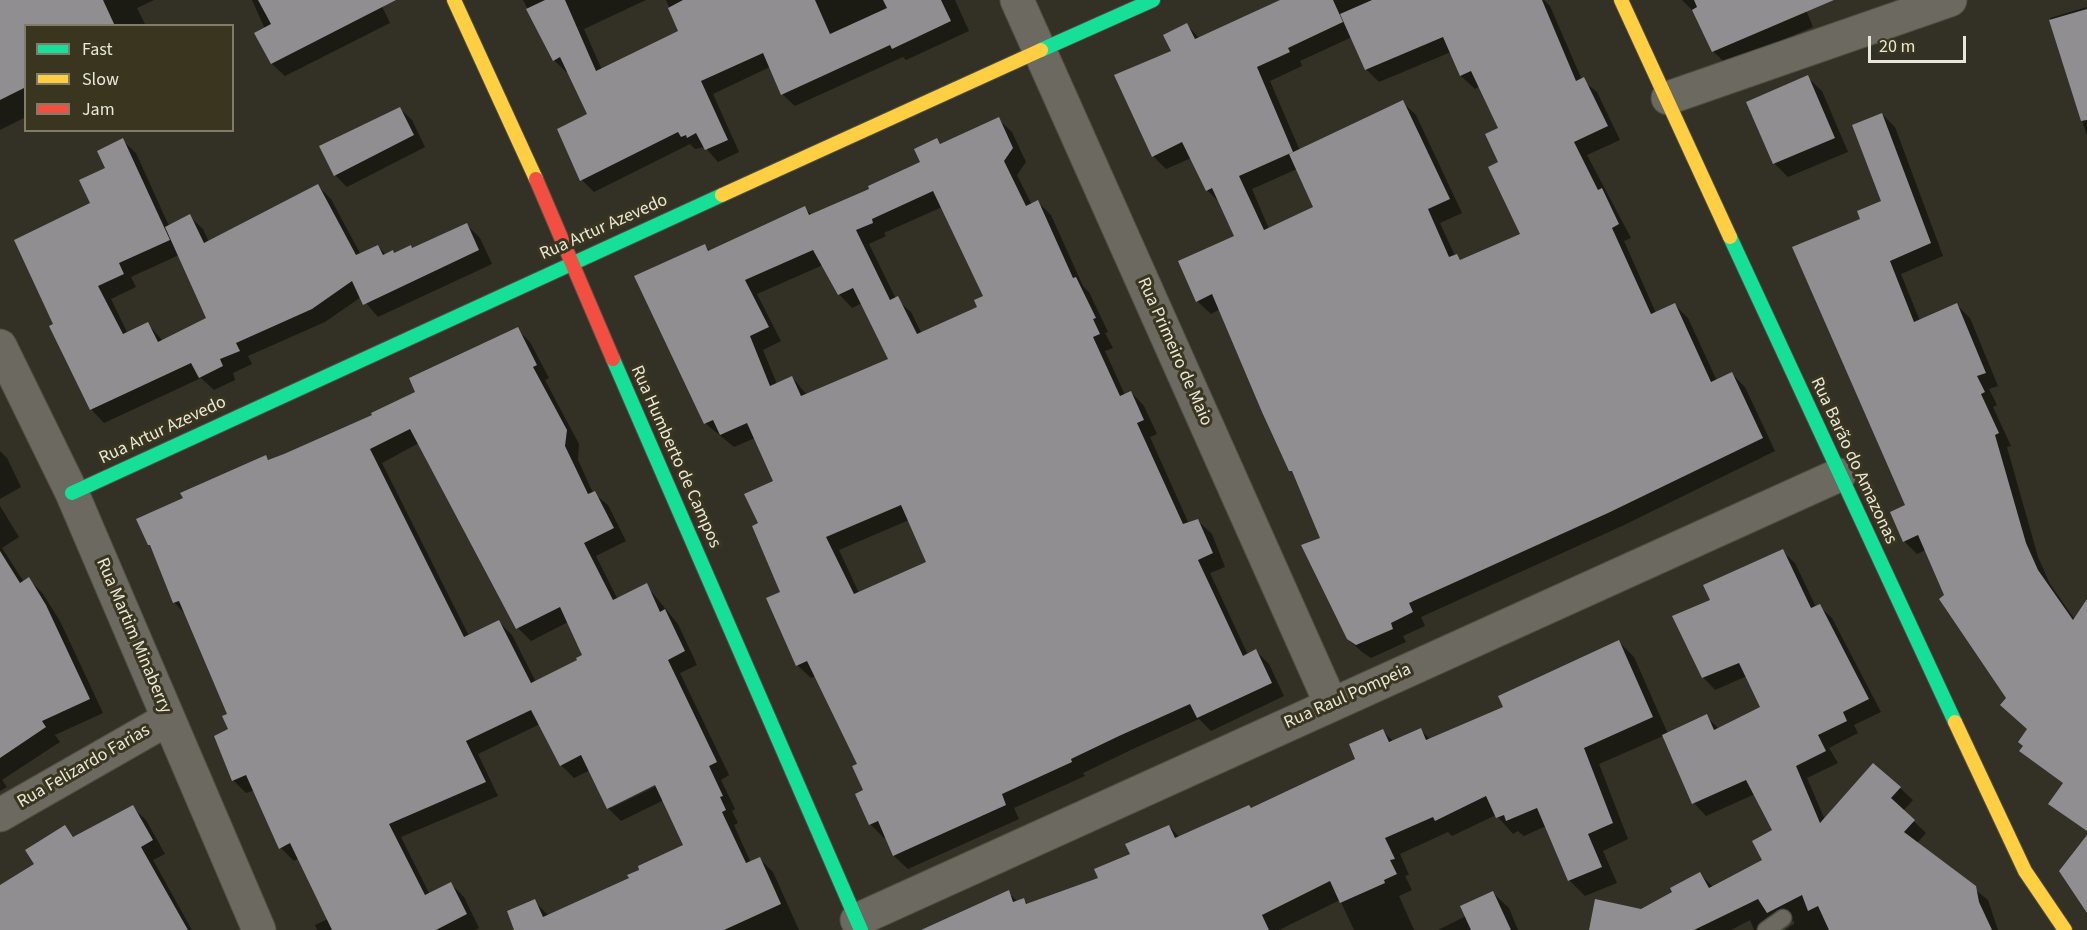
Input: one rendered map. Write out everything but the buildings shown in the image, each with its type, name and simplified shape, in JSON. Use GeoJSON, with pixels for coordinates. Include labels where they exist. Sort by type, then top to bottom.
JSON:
{"type":"FeatureCollection","features":[{"type":"Feature","properties":{"kind":"street","name":"Rua Humberto de Campos"},"geometry":{"type":"LineString","coordinates":[[454,0],[502,102],[859,925]]}},
{"type":"Feature","properties":{"kind":"street","name":"Rua Primeiro de Maio"},"geometry":{"type":"LineString","coordinates":[[1017,0],[1331,704]]}},
{"type":"Feature","properties":{"kind":"street","name":"Rua Artur Azevedo"},"geometry":{"type":"LineString","coordinates":[[72,493],[570,263],[1040,53],[1153,0]]}},
{"type":"Feature","properties":{"kind":"street","name":"Rua Barão do Amazonas"},"geometry":{"type":"LineString","coordinates":[[1621,0],[1668,98],[1839,475],[2025,871],[2065,930]]}},
{"type":"Feature","properties":{"kind":"street"},"geometry":{"type":"LineString","coordinates":[[1668,98],[1950,0]]}},
{"type":"Feature","properties":{"kind":"street","name":"Rua Martim Minaberry"},"geometry":{"type":"LineString","coordinates":[[0,346],[72,493],[259,930]]}},
{"type":"Feature","properties":{"kind":"street","name":"Rua Raul Pompeia"},"geometry":{"type":"LineString","coordinates":[[859,925],[1331,704],[1839,475]]}},
{"type":"Feature","properties":{"kind":"street","name":"Rua Felizardo Farias"},"geometry":{"type":"LineString","coordinates":[[0,815],[168,719]]}},
{"type":"Feature","properties":{"kind":"lane"},"geometry":{"type":"LineString","coordinates":[[1766,930],[1783,918]]}},
{"type":"Feature","properties":{"kind":"traffic: fast"},"geometry":{"type":"LineString","coordinates":[[1041,50],[1153,0]]}},
{"type":"Feature","properties":{"kind":"traffic: fast"},"geometry":{"type":"LineString","coordinates":[[72,493],[722,195]]}},
{"type":"Feature","properties":{"kind":"traffic: fast"},"geometry":{"type":"LineString","coordinates":[[1730,237],[1955,722]]}},
{"type":"Feature","properties":{"kind":"traffic: fast"},"geometry":{"type":"LineString","coordinates":[[613,359],[861,930]]}},
{"type":"Feature","properties":{"kind":"traffic: slow"},"geometry":{"type":"LineString","coordinates":[[454,0],[536,179]]}},
{"type":"Feature","properties":{"kind":"traffic: slow"},"geometry":{"type":"LineString","coordinates":[[1621,0],[1730,237]]}},
{"type":"Feature","properties":{"kind":"traffic: slow"},"geometry":{"type":"LineString","coordinates":[[722,195],[1041,50]]}},
{"type":"Feature","properties":{"kind":"traffic: slow"},"geometry":{"type":"LineString","coordinates":[[1955,722],[2025,871],[2065,930]]}},
{"type":"Feature","properties":{"kind":"traffic: jam"},"geometry":{"type":"LineString","coordinates":[[536,179],[613,359]]}}]}
